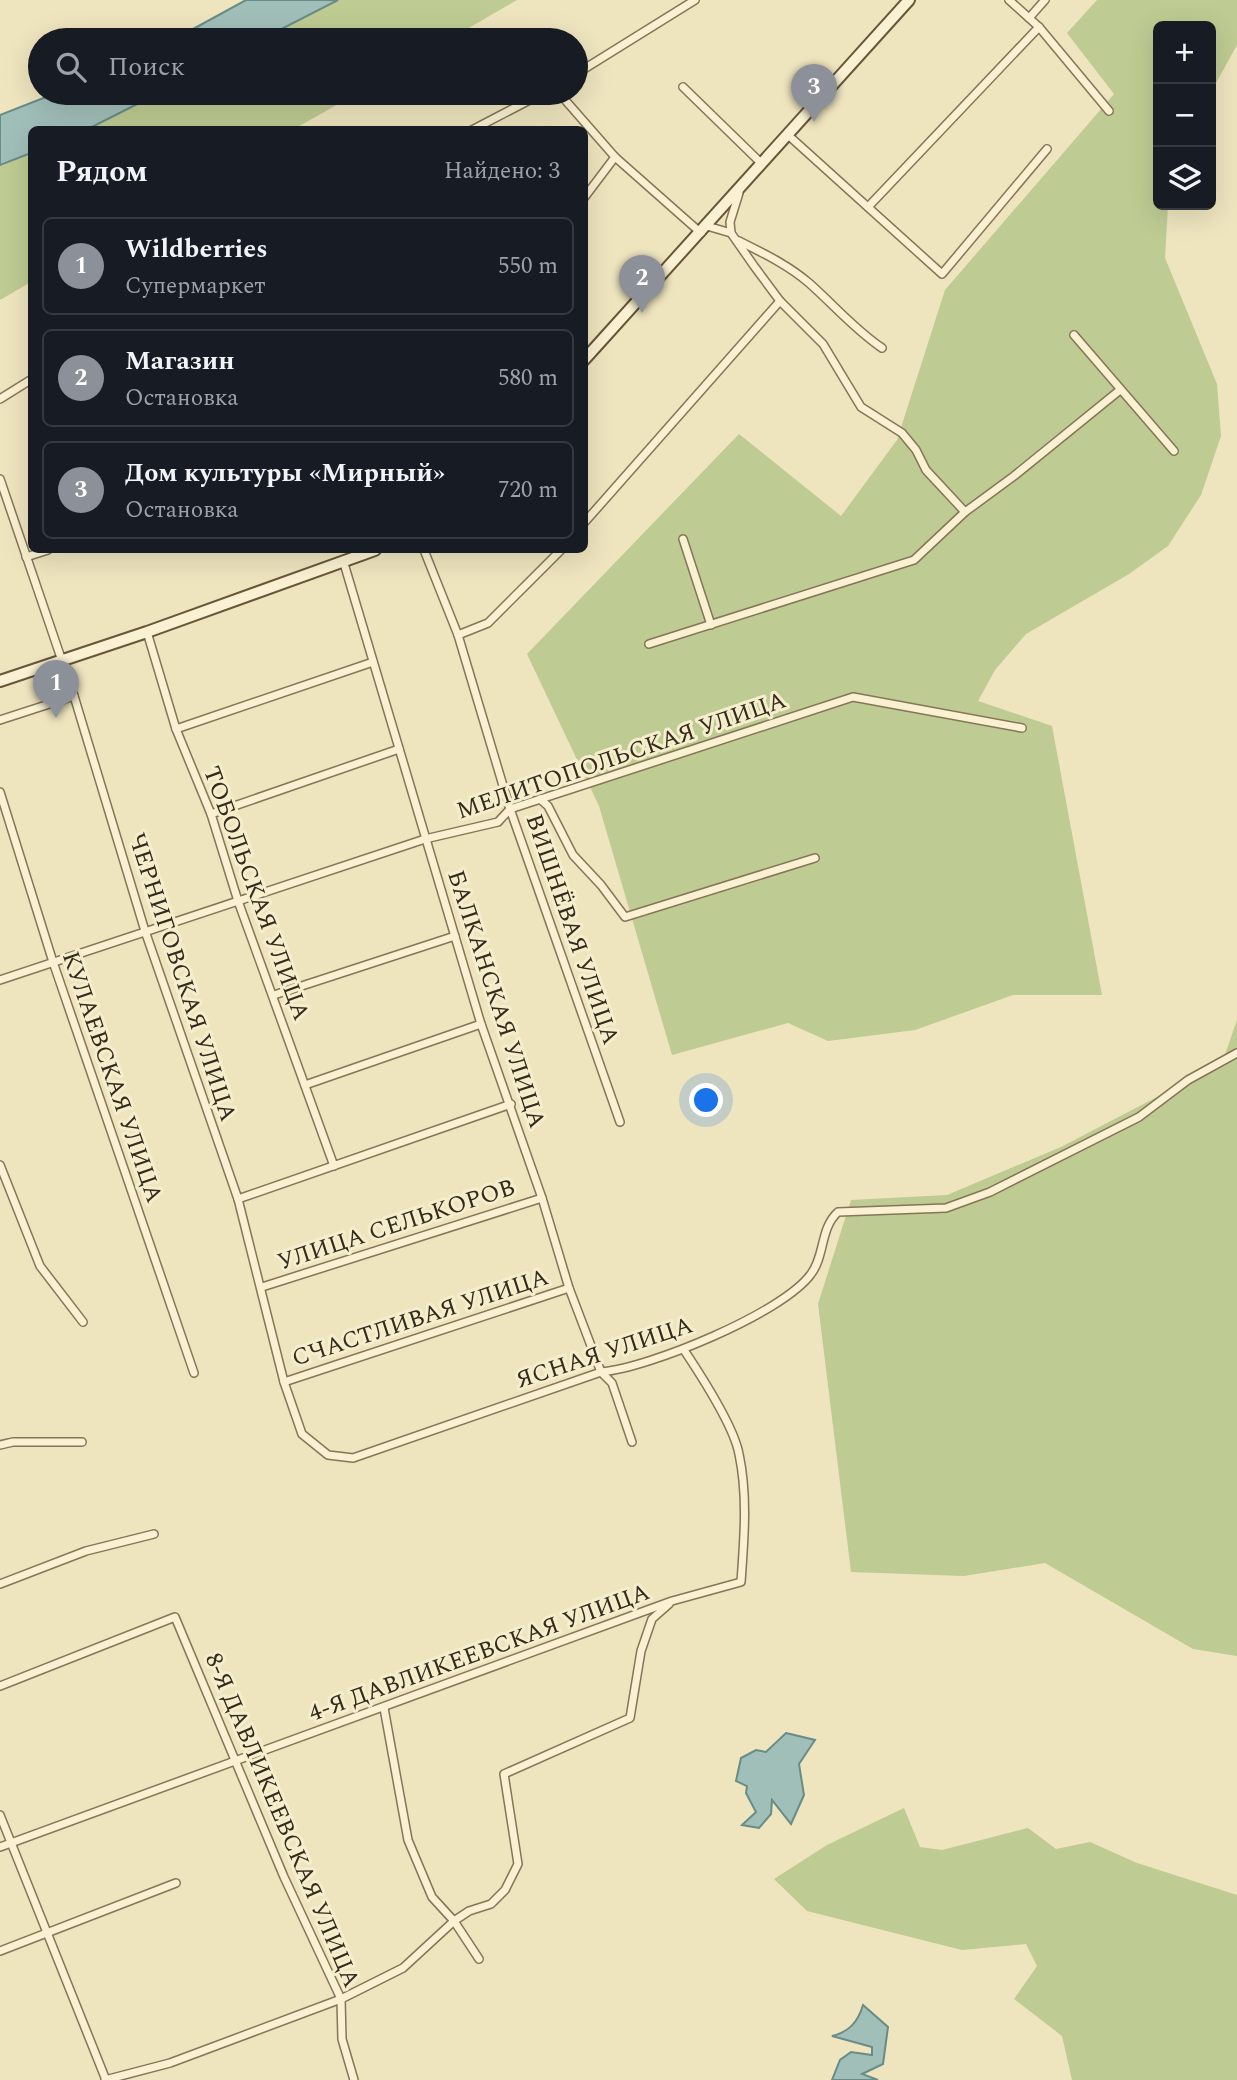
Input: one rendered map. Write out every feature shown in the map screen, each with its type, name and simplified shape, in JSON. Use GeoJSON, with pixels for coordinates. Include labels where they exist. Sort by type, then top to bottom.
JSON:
{"type":"FeatureCollection","features":[{"type":"Feature","properties":{"kind":"street"},"geometry":{"type":"LineString","coordinates":[[588,67],[695,0]]}},
{"type":"Feature","properties":{"kind":"street"},"geometry":{"type":"LineString","coordinates":[[588,356],[909,0]]}},
{"type":"Feature","properties":{"kind":"street"},"geometry":{"type":"LineString","coordinates":[[1009,0],[1039,27],[1109,111]]}},
{"type":"Feature","properties":{"kind":"street"},"geometry":{"type":"LineString","coordinates":[[1029,18],[1045,0]]}},
{"type":"Feature","properties":{"kind":"street"},"geometry":{"type":"LineString","coordinates":[[868,207],[1039,27]]}},
{"type":"Feature","properties":{"kind":"street"},"geometry":{"type":"LineString","coordinates":[[683,87],[762,164]]}},
{"type":"Feature","properties":{"kind":"street"},"geometry":{"type":"LineString","coordinates":[[480,126],[520,105]]}},
{"type":"Feature","properties":{"kind":"street"},"geometry":{"type":"LineString","coordinates":[[570,105],[588,126]]}},
{"type":"Feature","properties":{"kind":"street"},"geometry":{"type":"LineString","coordinates":[[588,126],[615,157],[704,230],[732,233]]}},
{"type":"Feature","properties":{"kind":"street"},"geometry":{"type":"LineString","coordinates":[[788,135],[942,274],[1047,149]]}},
{"type":"Feature","properties":{"kind":"street"},"geometry":{"type":"LineString","coordinates":[[588,193],[615,157]]}},
{"type":"Feature","properties":{"kind":"street"},"geometry":{"type":"LineString","coordinates":[[740,189],[732,210],[732,233],[780,301],[822,344],[861,407],[902,433],[916,450],[926,470],[965,512]]}},
{"type":"Feature","properties":{"kind":"street"},"geometry":{"type":"LineString","coordinates":[[738,241],[793,271],[858,331],[882,348]]}},
{"type":"Feature","properties":{"kind":"street"},"geometry":{"type":"LineString","coordinates":[[588,518],[780,301]]}},
{"type":"Feature","properties":{"kind":"street"},"geometry":{"type":"LineString","coordinates":[[1074,335],[1174,451]]}},
{"type":"Feature","properties":{"kind":"street"},"geometry":{"type":"LineString","coordinates":[[0,399],[28,382]]}},
{"type":"Feature","properties":{"kind":"street"},"geometry":{"type":"LineString","coordinates":[[649,644],[914,560],[965,512],[1014,476],[1119,390]]}},
{"type":"Feature","properties":{"kind":"street","name":"ЧЕРНИГОВСКАЯ УЛИЦА"},"geometry":{"type":"LineString","coordinates":[[0,479],[74,696],[145,931],[238,1199],[284,1382],[302,1434],[328,1455],[352,1458]]}},
{"type":"Feature","properties":{"kind":"street"},"geometry":{"type":"LineString","coordinates":[[682,539],[712,625]]}},
{"type":"Feature","properties":{"kind":"street"},"geometry":{"type":"LineString","coordinates":[[26,557],[39,553]]}},
{"type":"Feature","properties":{"kind":"street"},"geometry":{"type":"LineString","coordinates":[[0,681],[147,632],[365,553]]}},
{"type":"Feature","properties":{"kind":"street","name":"ВИШНЁВАЯ УЛИЦА"},"geometry":{"type":"LineString","coordinates":[[425,553],[458,635],[510,809],[620,1122]]}},
{"type":"Feature","properties":{"kind":"street"},"geometry":{"type":"LineString","coordinates":[[458,635],[488,624],[558,553]]}},
{"type":"Feature","properties":{"kind":"street","name":"БАЛКАНСКАЯ УЛИЦА"},"geometry":{"type":"LineString","coordinates":[[343,560],[481,1024],[542,1198],[569,1288],[601,1373],[612,1383],[632,1443]]}},
{"type":"Feature","properties":{"kind":"street","name":"ТОБОЛЬСКАЯ УЛИЦА"},"geometry":{"type":"LineString","coordinates":[[147,632],[176,729],[211,814],[238,901],[334,1166]]}},
{"type":"Feature","properties":{"kind":"street"},"geometry":{"type":"LineString","coordinates":[[176,729],[373,662]]}},
{"type":"Feature","properties":{"kind":"street"},"geometry":{"type":"LineString","coordinates":[[0,720],[74,696]]}},
{"type":"Feature","properties":{"kind":"street","name":"МЕЛИТОПОЛЬСКАЯ УЛИЦА"},"geometry":{"type":"LineString","coordinates":[[0,980],[425,839],[498,822],[510,809],[853,697],[1022,728]]}},
{"type":"Feature","properties":{"kind":"street"},"geometry":{"type":"LineString","coordinates":[[211,814],[399,749]]}},
{"type":"Feature","properties":{"kind":"street","name":"КУЛАЕВСКАЯ УЛИЦА"},"geometry":{"type":"LineString","coordinates":[[0,792],[53,962],[194,1373]]}},
{"type":"Feature","properties":{"kind":"street"},"geometry":{"type":"LineString","coordinates":[[540,799],[548,806],[573,855],[601,885],[625,917],[815,858]]}},
{"type":"Feature","properties":{"kind":"street"},"geometry":{"type":"LineString","coordinates":[[274,995],[455,936]]}},
{"type":"Feature","properties":{"kind":"street"},"geometry":{"type":"LineString","coordinates":[[305,1086],[481,1024]]}},
{"type":"Feature","properties":{"kind":"street","name":"ЯСНАЯ УЛИЦА"},"geometry":{"type":"LineString","coordinates":[[352,1458],[601,1373],[621,1371],[684,1350],[789,1296],[812,1273],[830,1220],[838,1212],[946,1208],[990,1192],[1139,1117],[1188,1080],[1237,1053]]}},
{"type":"Feature","properties":{"kind":"street"},"geometry":{"type":"LineString","coordinates":[[238,1199],[510,1104]]}},
{"type":"Feature","properties":{"kind":"street"},"geometry":{"type":"LineString","coordinates":[[0,1165],[40,1266],[83,1322]]}},
{"type":"Feature","properties":{"kind":"street","name":"УЛИЦА СЕЛЬКОРОВ"},"geometry":{"type":"LineString","coordinates":[[262,1287],[542,1198]]}},
{"type":"Feature","properties":{"kind":"street","name":"СЧАСТЛИВАЯ УЛИЦА"},"geometry":{"type":"LineString","coordinates":[[284,1382],[569,1288]]}},
{"type":"Feature","properties":{"kind":"street","name":"4-Я ДАВЛИКЕЕВСКАЯ УЛИЦА"},"geometry":{"type":"LineString","coordinates":[[0,1847],[672,1601],[741,1583],[746,1510],[739,1451],[709,1387],[684,1350]]}},
{"type":"Feature","properties":{"kind":"street"},"geometry":{"type":"LineString","coordinates":[[0,1445],[13,1442],[82,1442]]}},
{"type":"Feature","properties":{"kind":"street"},"geometry":{"type":"LineString","coordinates":[[0,1584],[86,1551],[154,1534]]}},
{"type":"Feature","properties":{"kind":"street"},"geometry":{"type":"LineString","coordinates":[[0,1815],[49,1931],[106,2080],[170,2063],[341,1999],[403,1968],[454,1921],[469,1911],[491,1904],[515,1874],[518,1864],[504,1774],[630,1718],[641,1651],[652,1619],[672,1601]]}},
{"type":"Feature","properties":{"kind":"street","name":"8-Я ДАВЛИКЕЕВСКАЯ УЛИЦА"},"geometry":{"type":"LineString","coordinates":[[0,1686],[175,1617],[234,1762],[341,1999],[342,2039],[354,2080]]}},
{"type":"Feature","properties":{"kind":"street"},"geometry":{"type":"LineString","coordinates":[[384,1708],[408,1840],[432,1897],[454,1921],[479,1959]]}},
{"type":"Feature","properties":{"kind":"street"},"geometry":{"type":"LineString","coordinates":[[0,1951],[176,1882]]}},
{"type":"Feature","properties":{"kind":"green space"},"geometry":{"type":"Polygon","coordinates":[[[338,0],[517,0],[469,28],[283,28],[338,0]]]}},
{"type":"Feature","properties":{"kind":"green space"},"geometry":{"type":"Polygon","coordinates":[[[1097,0],[1237,0],[1237,45],[1216,83],[1216,21],[1153,21],[1153,210],[1168,210],[1165,258],[1217,384],[1221,436],[1201,495],[1168,546],[1129,574],[1026,634],[995,670],[978,701],[1052,726],[1102,995],[1013,995],[915,1030],[828,1041],[788,1023],[672,1055],[599,806],[527,654],[739,434],[841,516],[897,440],[945,290],[1114,94],[1067,33],[1097,0]]]}},
{"type":"Feature","properties":{"kind":"green space"},"geometry":{"type":"Polygon","coordinates":[[[135,105],[337,105],[299,126],[94,126],[135,105]]]}},
{"type":"Feature","properties":{"kind":"green space"},"geometry":{"type":"Polygon","coordinates":[[[28,154],[28,284],[0,300],[0,165],[28,154]]]}},
{"type":"Feature","properties":{"kind":"green space"},"geometry":{"type":"Polygon","coordinates":[[[1237,1020],[1237,1656],[1193,1649],[1045,1563],[964,1576],[851,1572],[818,1304],[851,1200],[947,1195],[1061,1147],[1222,1063],[1237,1020]]]}},
{"type":"Feature","properties":{"kind":"green space"},"geometry":{"type":"Polygon","coordinates":[[[904,1808],[920,1847],[942,1850],[1028,1828],[1056,1849],[1090,1842],[1137,1863],[1237,1895],[1237,2080],[1072,2080],[1062,2036],[1014,1999],[1037,1966],[1026,1944],[962,1950],[807,1911],[774,1879],[827,1845],[904,1808]]]}},
{"type":"Feature","properties":{"kind":"water"},"geometry":{"type":"Polygon","coordinates":[[[246,0],[338,0],[283,28],[195,28],[246,0]]]}},
{"type":"Feature","properties":{"kind":"water"},"geometry":{"type":"Polygon","coordinates":[[[28,104],[135,105],[94,126],[28,126],[28,154],[0,165],[0,115],[28,104]]]}},
{"type":"Feature","properties":{"kind":"water"},"geometry":{"type":"Polygon","coordinates":[[[786,1733],[815,1740],[799,1764],[804,1795],[791,1824],[772,1800],[771,1814],[759,1828],[742,1825],[756,1812],[746,1793],[747,1786],[736,1781],[741,1758],[756,1750],[766,1752],[786,1733]]]}},
{"type":"Feature","properties":{"kind":"water"},"geometry":{"type":"Polygon","coordinates":[[[863,2005],[888,2027],[883,2064],[862,2074],[878,2080],[832,2080],[840,2060],[851,2052],[872,2055],[872,2047],[832,2036],[852,2025],[863,2005]]]}},
{"type":"Feature","properties":{"kind":"place","name":"Дом культуры «Мирный»"},"geometry":{"type":"Point","coordinates":[814,122]}},
{"type":"Feature","properties":{"kind":"place","name":"Магазин"},"geometry":{"type":"Point","coordinates":[642,313]}},
{"type":"Feature","properties":{"kind":"place","name":"Wildberries"},"geometry":{"type":"Point","coordinates":[56,718]}}]}
